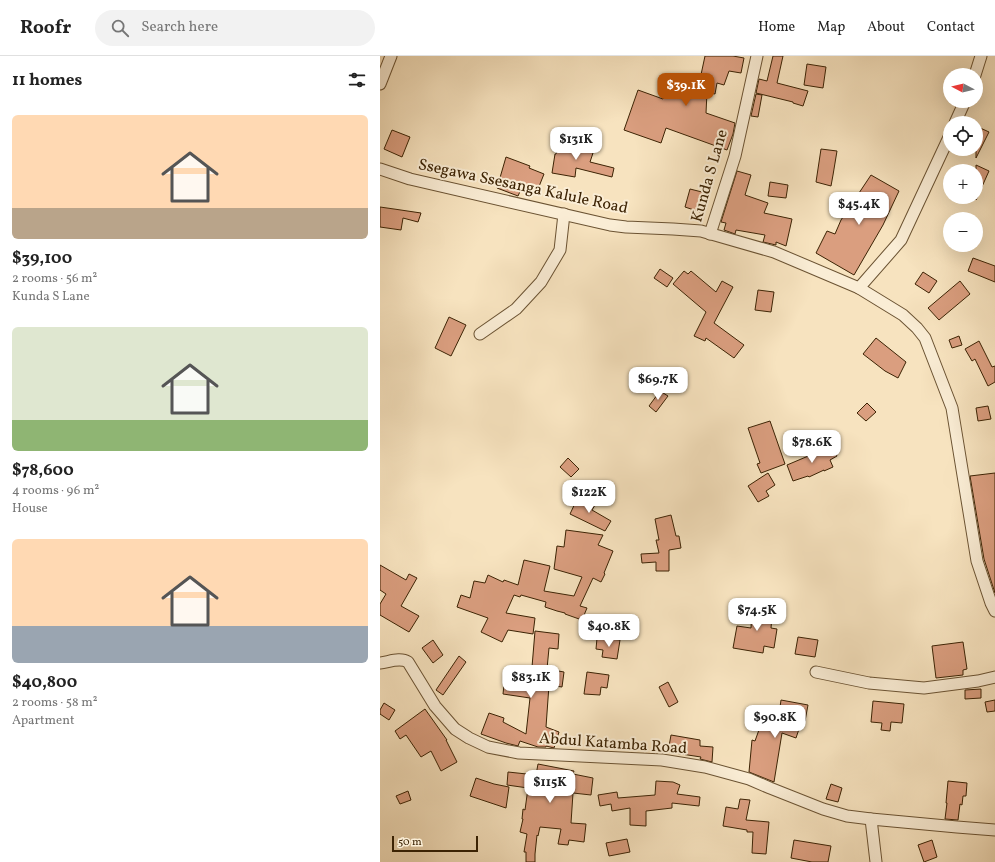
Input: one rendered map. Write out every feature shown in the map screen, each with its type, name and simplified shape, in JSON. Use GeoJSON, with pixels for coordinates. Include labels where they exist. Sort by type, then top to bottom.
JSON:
{"type":"FeatureCollection","features":[{"type":"Feature","properties":{"kind":"street"},"geometry":{"type":"LineString","coordinates":[[380,84],[391,56]]}},
{"type":"Feature","properties":{"kind":"street","name":"Kunda S Lane"},"geometry":{"type":"LineString","coordinates":[[710,234],[735,156],[757,56]]}},
{"type":"Feature","properties":{"kind":"street"},"geometry":{"type":"LineString","coordinates":[[977,68],[981,56]]}},
{"type":"Feature","properties":{"kind":"street"},"geometry":{"type":"LineString","coordinates":[[859,288],[901,240],[943,150]]}},
{"type":"Feature","properties":{"kind":"street","name":"Ssegawa Ssesanga Kalule Road"},"geometry":{"type":"LineString","coordinates":[[380,169],[410,179],[610,225],[680,229],[710,234],[774,252],[859,288],[903,315],[925,338],[952,408],[977,561],[995,611]]}},
{"type":"Feature","properties":{"kind":"street"},"geometry":{"type":"LineString","coordinates":[[480,334],[516,309],[541,282],[560,250],[564,214]]}},
{"type":"Feature","properties":{"kind":"street","name":"Abdul Katamba Road"},"geometry":{"type":"LineString","coordinates":[[380,664],[401,660],[408,662],[435,706],[455,729],[488,747],[519,753],[662,760],[705,767],[749,779],[828,811],[847,816],[995,830]]}},
{"type":"Feature","properties":{"kind":"street"},"geometry":{"type":"LineString","coordinates":[[816,672],[869,683],[924,688],[978,681],[995,677]]}},
{"type":"Feature","properties":{"kind":"street"},"geometry":{"type":"LineString","coordinates":[[871,819],[876,862]]}},
{"type":"Feature","properties":{"kind":"building"},"geometry":{"type":"Polygon","coordinates":[[[705,56],[733,56],[744,58],[741,73],[729,71],[724,85],[717,83],[715,94],[707,92],[706,113],[735,123],[733,134],[727,150],[666,128],[661,143],[624,130],[638,90],[663,99],[665,87],[671,88],[672,80],[699,84],[705,56]]]}},
{"type":"Feature","properties":{"kind":"building"},"geometry":{"type":"Polygon","coordinates":[[[773,56],[783,56],[777,83],[808,91],[803,106],[756,93],[759,79],[767,81],[773,56]]]}},
{"type":"Feature","properties":{"kind":"building"},"geometry":{"type":"Polygon","coordinates":[[[807,64],[826,67],[823,88],[804,85],[807,64]]]}},
{"type":"Feature","properties":{"kind":"building"},"geometry":{"type":"Polygon","coordinates":[[[756,94],[762,95],[758,117],[751,116],[756,94]]]}},
{"type":"Feature","properties":{"kind":"building"},"geometry":{"type":"Polygon","coordinates":[[[983,129],[989,132],[983,144],[983,129]]]}},
{"type":"Feature","properties":{"kind":"building"},"geometry":{"type":"Polygon","coordinates":[[[392,130],[410,137],[402,157],[384,149],[392,130]]]}},
{"type":"Feature","properties":{"kind":"building"},"geometry":{"type":"Polygon","coordinates":[[[560,138],[575,141],[574,147],[593,153],[590,162],[614,168],[612,177],[576,168],[575,177],[552,173],[555,154],[560,138]]]}},
{"type":"Feature","properties":{"kind":"building"},"geometry":{"type":"Polygon","coordinates":[[[821,149],[837,151],[831,186],[816,182],[821,149]]]}},
{"type":"Feature","properties":{"kind":"building"},"geometry":{"type":"Polygon","coordinates":[[[506,157],[530,166],[529,168],[544,174],[536,194],[522,187],[518,196],[497,188],[506,157]]]}},
{"type":"Feature","properties":{"kind":"building"},"geometry":{"type":"Polygon","coordinates":[[[983,168],[989,171],[983,184],[983,168]]]}},
{"type":"Feature","properties":{"kind":"building"},"geometry":{"type":"Polygon","coordinates":[[[737,171],[751,175],[745,195],[768,203],[764,213],[792,219],[786,246],[776,242],[776,245],[763,242],[765,235],[736,230],[735,234],[724,230],[726,223],[721,222],[737,171]]]}},
{"type":"Feature","properties":{"kind":"building"},"geometry":{"type":"Polygon","coordinates":[[[871,175],[899,191],[883,225],[854,275],[816,253],[827,231],[835,234],[841,220],[871,175]]]}},
{"type":"Feature","properties":{"kind":"building"},"geometry":{"type":"Polygon","coordinates":[[[770,182],[788,185],[786,198],[768,196],[770,182]]]}},
{"type":"Feature","properties":{"kind":"building"},"geometry":{"type":"Polygon","coordinates":[[[690,189],[706,193],[700,212],[685,207],[690,189]]]}},
{"type":"Feature","properties":{"kind":"building"},"geometry":{"type":"Polygon","coordinates":[[[380,207],[421,213],[418,222],[403,218],[401,230],[380,227],[380,207]]]}},
{"type":"Feature","properties":{"kind":"building"},"geometry":{"type":"Polygon","coordinates":[[[973,258],[995,266],[995,282],[968,271],[973,258]]]}},
{"type":"Feature","properties":{"kind":"building"},"geometry":{"type":"Polygon","coordinates":[[[660,269],[673,278],[667,287],[654,278],[660,269]]]}},
{"type":"Feature","properties":{"kind":"building"},"geometry":{"type":"Polygon","coordinates":[[[684,271],[688,274],[691,271],[716,292],[722,281],[733,287],[714,323],[744,345],[734,358],[706,338],[705,341],[694,336],[706,312],[673,284],[684,271]]]}},
{"type":"Feature","properties":{"kind":"building"},"geometry":{"type":"Polygon","coordinates":[[[923,272],[937,281],[929,293],[915,284],[923,272]]]}},
{"type":"Feature","properties":{"kind":"building"},"geometry":{"type":"Polygon","coordinates":[[[960,281],[970,294],[939,320],[928,308],[960,281]]]}},
{"type":"Feature","properties":{"kind":"building"},"geometry":{"type":"Polygon","coordinates":[[[758,290],[774,292],[771,312],[755,310],[758,290]]]}},
{"type":"Feature","properties":{"kind":"building"},"geometry":{"type":"Polygon","coordinates":[[[449,317],[466,325],[451,356],[435,348],[449,317]]]}},
{"type":"Feature","properties":{"kind":"building"},"geometry":{"type":"Polygon","coordinates":[[[959,336],[962,345],[952,348],[949,340],[959,336]]]}},
{"type":"Feature","properties":{"kind":"building"},"geometry":{"type":"Polygon","coordinates":[[[876,338],[906,362],[898,378],[885,371],[863,354],[876,338]]]}},
{"type":"Feature","properties":{"kind":"building"},"geometry":{"type":"Polygon","coordinates":[[[979,341],[992,367],[995,366],[995,382],[988,386],[975,359],[972,361],[965,349],[979,341]]]}},
{"type":"Feature","properties":{"kind":"building"},"geometry":{"type":"Polygon","coordinates":[[[660,391],[668,396],[656,412],[649,406],[660,391]]]}},
{"type":"Feature","properties":{"kind":"building"},"geometry":{"type":"Polygon","coordinates":[[[867,403],[876,412],[866,421],[857,413],[867,403]]]}},
{"type":"Feature","properties":{"kind":"building"},"geometry":{"type":"Polygon","coordinates":[[[988,406],[991,419],[978,421],[976,408],[988,406]]]}},
{"type":"Feature","properties":{"kind":"building"},"geometry":{"type":"Polygon","coordinates":[[[770,421],[785,464],[761,473],[757,464],[760,463],[748,428],[770,421]]]}},
{"type":"Feature","properties":{"kind":"building"},"geometry":{"type":"Polygon","coordinates":[[[832,446],[837,456],[830,460],[833,467],[809,477],[808,476],[793,481],[787,465],[832,446]]]}},
{"type":"Feature","properties":{"kind":"building"},"geometry":{"type":"Polygon","coordinates":[[[568,458],[579,469],[571,477],[560,467],[568,458]]]}},
{"type":"Feature","properties":{"kind":"building"},"geometry":{"type":"Polygon","coordinates":[[[768,473],[775,485],[766,491],[769,496],[758,502],[748,486],[768,473]]]}},
{"type":"Feature","properties":{"kind":"building"},"geometry":{"type":"Polygon","coordinates":[[[995,473],[995,593],[984,559],[970,476],[995,473]]]}},
{"type":"Feature","properties":{"kind":"building"},"geometry":{"type":"Polygon","coordinates":[[[578,497],[595,505],[592,510],[611,521],[605,531],[570,514],[578,497]]]}},
{"type":"Feature","properties":{"kind":"building"},"geometry":{"type":"Polygon","coordinates":[[[671,515],[676,536],[679,536],[681,548],[669,550],[669,571],[656,571],[656,562],[642,563],[641,554],[659,553],[656,540],[659,540],[655,519],[671,515]]]}},
{"type":"Feature","properties":{"kind":"building"},"geometry":{"type":"Polygon","coordinates":[[[566,530],[603,535],[598,545],[613,551],[601,582],[593,578],[580,606],[587,608],[582,620],[545,607],[546,602],[521,595],[520,597],[514,595],[506,613],[535,618],[533,634],[508,630],[502,642],[481,632],[488,618],[457,607],[461,595],[470,598],[474,581],[485,583],[488,575],[503,582],[504,580],[518,585],[524,560],[550,566],[544,591],[574,596],[582,577],[554,569],[557,546],[564,547],[566,530]]]}},
{"type":"Feature","properties":{"kind":"building"},"geometry":{"type":"Polygon","coordinates":[[[380,565],[406,580],[409,574],[417,578],[401,606],[419,616],[409,632],[380,615],[380,604],[386,594],[380,590],[380,565]]]}},
{"type":"Feature","properties":{"kind":"building"},"geometry":{"type":"Polygon","coordinates":[[[764,606],[773,606],[771,628],[777,629],[774,648],[764,646],[763,653],[733,648],[737,626],[751,628],[752,607],[764,608],[764,606]]]}},
{"type":"Feature","properties":{"kind":"building"},"geometry":{"type":"Polygon","coordinates":[[[535,631],[559,634],[558,649],[549,648],[547,669],[564,672],[562,687],[549,685],[546,727],[559,732],[554,748],[546,746],[538,747],[520,741],[518,746],[481,734],[489,713],[504,718],[503,722],[526,734],[530,698],[503,694],[505,676],[529,680],[530,667],[532,667],[535,631]]]}},
{"type":"Feature","properties":{"kind":"building"},"geometry":{"type":"Polygon","coordinates":[[[798,637],[818,640],[815,657],[795,654],[798,637]]]}},
{"type":"Feature","properties":{"kind":"building"},"geometry":{"type":"Polygon","coordinates":[[[597,638],[620,640],[617,659],[602,657],[603,650],[596,649],[597,638]]]}},
{"type":"Feature","properties":{"kind":"building"},"geometry":{"type":"Polygon","coordinates":[[[433,640],[443,655],[433,663],[422,648],[433,640]]]}},
{"type":"Feature","properties":{"kind":"building"},"geometry":{"type":"Polygon","coordinates":[[[963,642],[967,669],[963,670],[963,675],[936,678],[932,646],[963,642]]]}},
{"type":"Feature","properties":{"kind":"building"},"geometry":{"type":"Polygon","coordinates":[[[459,656],[466,662],[443,695],[436,690],[459,656]]]}},
{"type":"Feature","properties":{"kind":"building"},"geometry":{"type":"Polygon","coordinates":[[[587,672],[609,675],[607,688],[601,687],[600,695],[584,694],[587,672]]]}},
{"type":"Feature","properties":{"kind":"building"},"geometry":{"type":"Polygon","coordinates":[[[668,682],[678,702],[669,707],[659,687],[668,682]]]}},
{"type":"Feature","properties":{"kind":"building"},"geometry":{"type":"Polygon","coordinates":[[[981,689],[981,698],[965,699],[965,690],[981,689]]]}},
{"type":"Feature","properties":{"kind":"building"},"geometry":{"type":"Polygon","coordinates":[[[781,700],[808,705],[805,721],[802,720],[796,738],[782,733],[774,782],[749,772],[752,740],[755,741],[760,727],[769,730],[773,720],[778,722],[781,700]]]}},
{"type":"Feature","properties":{"kind":"building"},"geometry":{"type":"Polygon","coordinates":[[[995,700],[995,711],[987,712],[985,702],[995,700]]]}},
{"type":"Feature","properties":{"kind":"building"},"geometry":{"type":"Polygon","coordinates":[[[873,701],[904,704],[902,723],[891,722],[890,731],[881,730],[882,723],[871,722],[873,701]]]}},
{"type":"Feature","properties":{"kind":"building"},"geometry":{"type":"Polygon","coordinates":[[[384,703],[395,710],[389,720],[380,714],[380,710],[384,703]]]}},
{"type":"Feature","properties":{"kind":"building"},"geometry":{"type":"Polygon","coordinates":[[[425,709],[447,740],[457,762],[441,771],[431,751],[421,757],[406,735],[400,739],[395,731],[425,709]]]}},
{"type":"Feature","properties":{"kind":"building"},"geometry":{"type":"Polygon","coordinates":[[[671,735],[700,740],[700,746],[713,747],[712,762],[700,759],[701,757],[668,752],[671,735]]]}},
{"type":"Feature","properties":{"kind":"building"},"geometry":{"type":"Polygon","coordinates":[[[538,764],[574,771],[573,774],[593,778],[591,795],[573,793],[571,823],[586,824],[584,842],[569,840],[568,845],[558,844],[561,829],[540,827],[538,836],[537,835],[535,862],[526,862],[526,852],[524,852],[527,834],[520,832],[528,788],[507,785],[508,772],[536,775],[538,764]]]}},
{"type":"Feature","properties":{"kind":"building"},"geometry":{"type":"Polygon","coordinates":[[[476,778],[509,787],[506,808],[470,796],[476,778]]]}},
{"type":"Feature","properties":{"kind":"building"},"geometry":{"type":"Polygon","coordinates":[[[656,781],[673,782],[680,785],[677,794],[700,797],[699,806],[672,803],[672,808],[646,811],[646,826],[630,825],[630,808],[612,811],[611,804],[600,806],[598,795],[617,792],[618,798],[655,795],[656,781]]]}},
{"type":"Feature","properties":{"kind":"building"},"geometry":{"type":"Polygon","coordinates":[[[948,781],[967,783],[966,796],[963,796],[962,805],[960,804],[958,820],[945,819],[948,781]]]}},
{"type":"Feature","properties":{"kind":"building"},"geometry":{"type":"Polygon","coordinates":[[[831,784],[842,788],[838,802],[826,799],[831,784]]]}},
{"type":"Feature","properties":{"kind":"building"},"geometry":{"type":"Polygon","coordinates":[[[408,791],[411,800],[400,804],[396,796],[408,791]]]}},
{"type":"Feature","properties":{"kind":"building"},"geometry":{"type":"Polygon","coordinates":[[[740,799],[750,800],[746,820],[769,822],[766,854],[752,853],[753,832],[723,826],[726,807],[738,809],[740,799]]]}},
{"type":"Feature","properties":{"kind":"building"},"geometry":{"type":"Polygon","coordinates":[[[627,839],[630,852],[609,856],[606,843],[627,839]]]}},
{"type":"Feature","properties":{"kind":"building"},"geometry":{"type":"Polygon","coordinates":[[[794,840],[831,846],[828,862],[812,862],[791,858],[794,840]]]}},
{"type":"Feature","properties":{"kind":"building"},"geometry":{"type":"Polygon","coordinates":[[[932,840],[937,857],[924,862],[918,845],[932,840]]]}}]}
